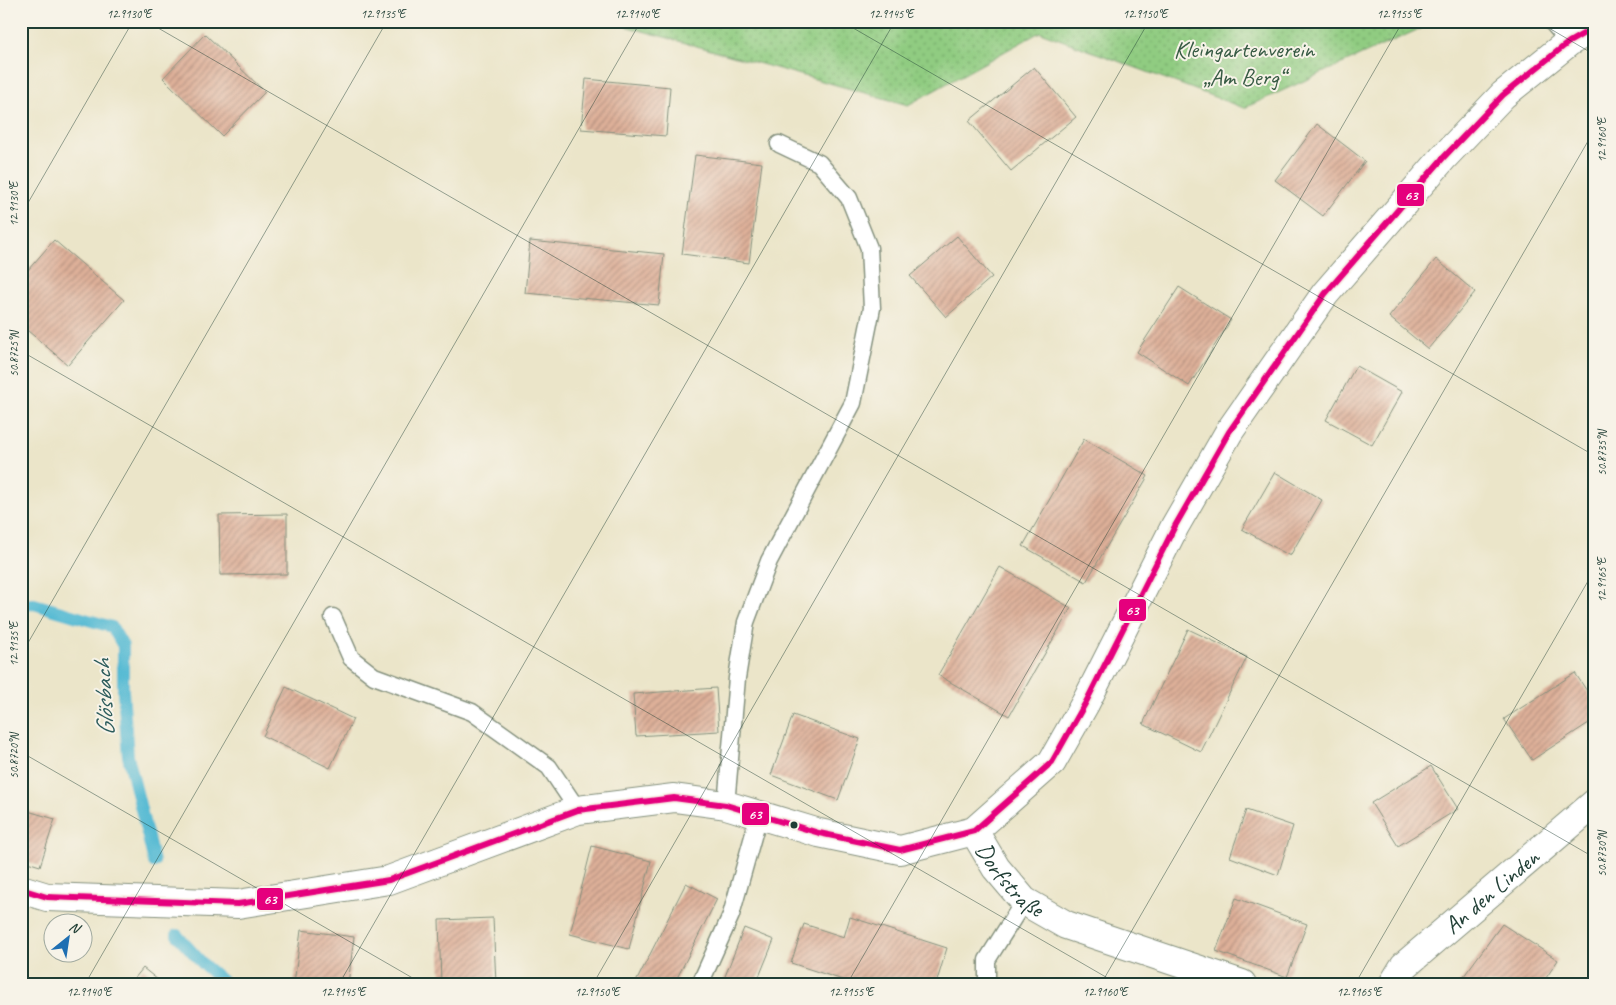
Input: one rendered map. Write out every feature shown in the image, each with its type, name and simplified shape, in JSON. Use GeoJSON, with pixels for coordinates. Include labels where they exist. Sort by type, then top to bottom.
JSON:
{"type":"FeatureCollection","features":[{"type":"Feature","properties":{"kind":"street"},"geometry":{"type":"LineString","coordinates":[[974,832],[1052,762],[1086,702],[1175,526],[1224,441],[1325,294],[1436,166],[1503,95],[1569,42],[1595,27]]}},
{"type":"Feature","properties":{"kind":"street","name":"Dorfstraße"},"geometry":{"type":"LineString","coordinates":[[21,889],[46,897],[238,904],[388,880],[578,810],[674,798],[726,805],[819,834],[900,850],[974,832],[996,868],[1024,901],[1066,925],[1242,984]]}},
{"type":"Feature","properties":{"kind":"street","name":"An den Linden"},"geometry":{"type":"LineString","coordinates":[[1393,984],[1404,966],[1595,803]]}},
{"type":"Feature","properties":{"kind":"lane"},"geometry":{"type":"LineString","coordinates":[[1551,21],[1569,42]]}},
{"type":"Feature","properties":{"kind":"lane"},"geometry":{"type":"LineString","coordinates":[[726,805],[737,678],[746,622],[769,561],[853,403],[872,308],[868,248],[849,198],[819,163],[779,144]]}},
{"type":"Feature","properties":{"kind":"lane"},"geometry":{"type":"LineString","coordinates":[[333,618],[351,658],[374,676],[472,712],[549,767],[578,810]]}},
{"type":"Feature","properties":{"kind":"lane"},"geometry":{"type":"LineString","coordinates":[[700,984],[731,915],[759,815]]}},
{"type":"Feature","properties":{"kind":"lane"},"geometry":{"type":"LineString","coordinates":[[986,984],[988,960],[1024,901]]}},
{"type":"Feature","properties":{"kind":"green space","name":"Kleingartenverein „Am Berg“"},"geometry":{"type":"Polygon","coordinates":[[[607,21],[1437,21],[1244,108],[1040,32],[908,105],[607,21]]]}},
{"type":"Feature","properties":{"kind":"building"},"geometry":{"type":"Polygon","coordinates":[[[205,34],[265,92],[222,136],[163,78],[205,34]]]}},
{"type":"Feature","properties":{"kind":"building"},"geometry":{"type":"Polygon","coordinates":[[[1034,67],[1076,117],[1011,171],[969,121],[1034,67]]]}},
{"type":"Feature","properties":{"kind":"building"},"geometry":{"type":"Polygon","coordinates":[[[586,79],[670,87],[666,136],[581,129],[586,79]]]}},
{"type":"Feature","properties":{"kind":"building"},"geometry":{"type":"Polygon","coordinates":[[[1317,124],[1365,161],[1323,216],[1275,180],[1317,124]]]}},
{"type":"Feature","properties":{"kind":"building"},"geometry":{"type":"Polygon","coordinates":[[[695,155],[762,163],[749,263],[682,254],[695,155]]]}},
{"type":"Feature","properties":{"kind":"building"},"geometry":{"type":"Polygon","coordinates":[[[957,236],[992,277],[946,317],[910,276],[957,236]]]}},
{"type":"Feature","properties":{"kind":"building"},"geometry":{"type":"Polygon","coordinates":[[[54,240],[124,300],[68,365],[21,325],[21,278],[54,240]]]}},
{"type":"Feature","properties":{"kind":"building"},"geometry":{"type":"Polygon","coordinates":[[[530,241],[664,254],[659,305],[525,293],[530,241]]]}},
{"type":"Feature","properties":{"kind":"building"},"geometry":{"type":"Polygon","coordinates":[[[1436,259],[1475,292],[1428,349],[1389,317],[1436,259]]]}},
{"type":"Feature","properties":{"kind":"building"},"geometry":{"type":"Polygon","coordinates":[[[1179,287],[1231,320],[1189,386],[1137,352],[1179,287]]]}},
{"type":"Feature","properties":{"kind":"building"},"geometry":{"type":"Polygon","coordinates":[[[1356,366],[1402,392],[1372,445],[1326,420],[1356,366]]]}},
{"type":"Feature","properties":{"kind":"building"},"geometry":{"type":"Polygon","coordinates":[[[1084,439],[1148,476],[1086,582],[1023,546],[1084,439]]]}},
{"type":"Feature","properties":{"kind":"building"},"geometry":{"type":"Polygon","coordinates":[[[1275,472],[1322,500],[1290,556],[1242,529],[1275,472]]]}},
{"type":"Feature","properties":{"kind":"building"},"geometry":{"type":"Polygon","coordinates":[[[287,514],[287,574],[220,575],[219,515],[287,514]]]}},
{"type":"Feature","properties":{"kind":"building"},"geometry":{"type":"Polygon","coordinates":[[[1000,567],[1071,608],[1009,716],[938,675],[1000,567]]]}},
{"type":"Feature","properties":{"kind":"building"},"geometry":{"type":"Polygon","coordinates":[[[1188,629],[1247,657],[1201,752],[1143,724],[1188,629]]]}},
{"type":"Feature","properties":{"kind":"building"},"geometry":{"type":"Polygon","coordinates":[[[1575,673],[1595,703],[1595,719],[1532,760],[1504,719],[1575,673]]]}},
{"type":"Feature","properties":{"kind":"building"},"geometry":{"type":"Polygon","coordinates":[[[286,687],[353,719],[330,768],[263,736],[286,687]]]}},
{"type":"Feature","properties":{"kind":"building"},"geometry":{"type":"Polygon","coordinates":[[[716,688],[719,731],[636,736],[633,694],[716,688]]]}},
{"type":"Feature","properties":{"kind":"building"},"geometry":{"type":"Polygon","coordinates":[[[793,715],[860,739],[838,800],[771,775],[793,715]]]}},
{"type":"Feature","properties":{"kind":"building"},"geometry":{"type":"Polygon","coordinates":[[[1431,766],[1458,809],[1398,846],[1371,803],[1431,766]]]}},
{"type":"Feature","properties":{"kind":"building"},"geometry":{"type":"Polygon","coordinates":[[[21,809],[55,819],[40,866],[21,860],[21,809]]]}},
{"type":"Feature","properties":{"kind":"building"},"geometry":{"type":"Polygon","coordinates":[[[1246,810],[1293,826],[1278,875],[1230,857],[1246,810]]]}},
{"type":"Feature","properties":{"kind":"building"},"geometry":{"type":"Polygon","coordinates":[[[592,846],[651,861],[629,949],[570,934],[592,846]]]}},
{"type":"Feature","properties":{"kind":"building"},"geometry":{"type":"Polygon","coordinates":[[[686,883],[717,899],[674,984],[635,984],[686,883]]]}},
{"type":"Feature","properties":{"kind":"building"},"geometry":{"type":"Polygon","coordinates":[[[1236,898],[1307,924],[1287,977],[1216,951],[1236,898]]]}},
{"type":"Feature","properties":{"kind":"building"},"geometry":{"type":"Polygon","coordinates":[[[850,917],[947,948],[936,984],[855,984],[791,963],[804,924],[844,937],[850,917]]]}},
{"type":"Feature","properties":{"kind":"building"},"geometry":{"type":"Polygon","coordinates":[[[493,918],[496,984],[441,984],[439,920],[493,918]]]}},
{"type":"Feature","properties":{"kind":"building"},"geometry":{"type":"Polygon","coordinates":[[[1502,924],[1558,960],[1542,984],[1458,984],[1502,924]]]}},
{"type":"Feature","properties":{"kind":"building"},"geometry":{"type":"Polygon","coordinates":[[[744,928],[774,940],[756,984],[722,984],[744,928]]]}},
{"type":"Feature","properties":{"kind":"building"},"geometry":{"type":"Polygon","coordinates":[[[301,930],[354,937],[348,984],[294,984],[301,930]]]}},
{"type":"Feature","properties":{"kind":"building"},"geometry":{"type":"Polygon","coordinates":[[[143,968],[163,984],[130,984],[143,968]]]}},
{"type":"Feature","properties":{"kind":"waterway","name":"Glösbach"},"geometry":{"type":"LineString","coordinates":[[21,605],[34,604],[112,627],[123,646],[123,691],[128,756],[154,862]]}},
{"type":"Feature","properties":{"kind":"waterway","name":"Glösbach"},"geometry":{"type":"LineString","coordinates":[[177,935],[204,965],[226,984]]}},
{"type":"Feature","properties":{"kind":"transit line","name":"63"},"geometry":{"type":"LineString","coordinates":[[21,889],[47,897],[238,904],[389,880],[578,810],[674,798],[726,805],[819,833],[900,850],[974,831],[1052,762],[1086,702],[1175,526],[1229,432],[1325,294],[1443,158],[1503,95],[1569,42],[1595,27]]}}]}
